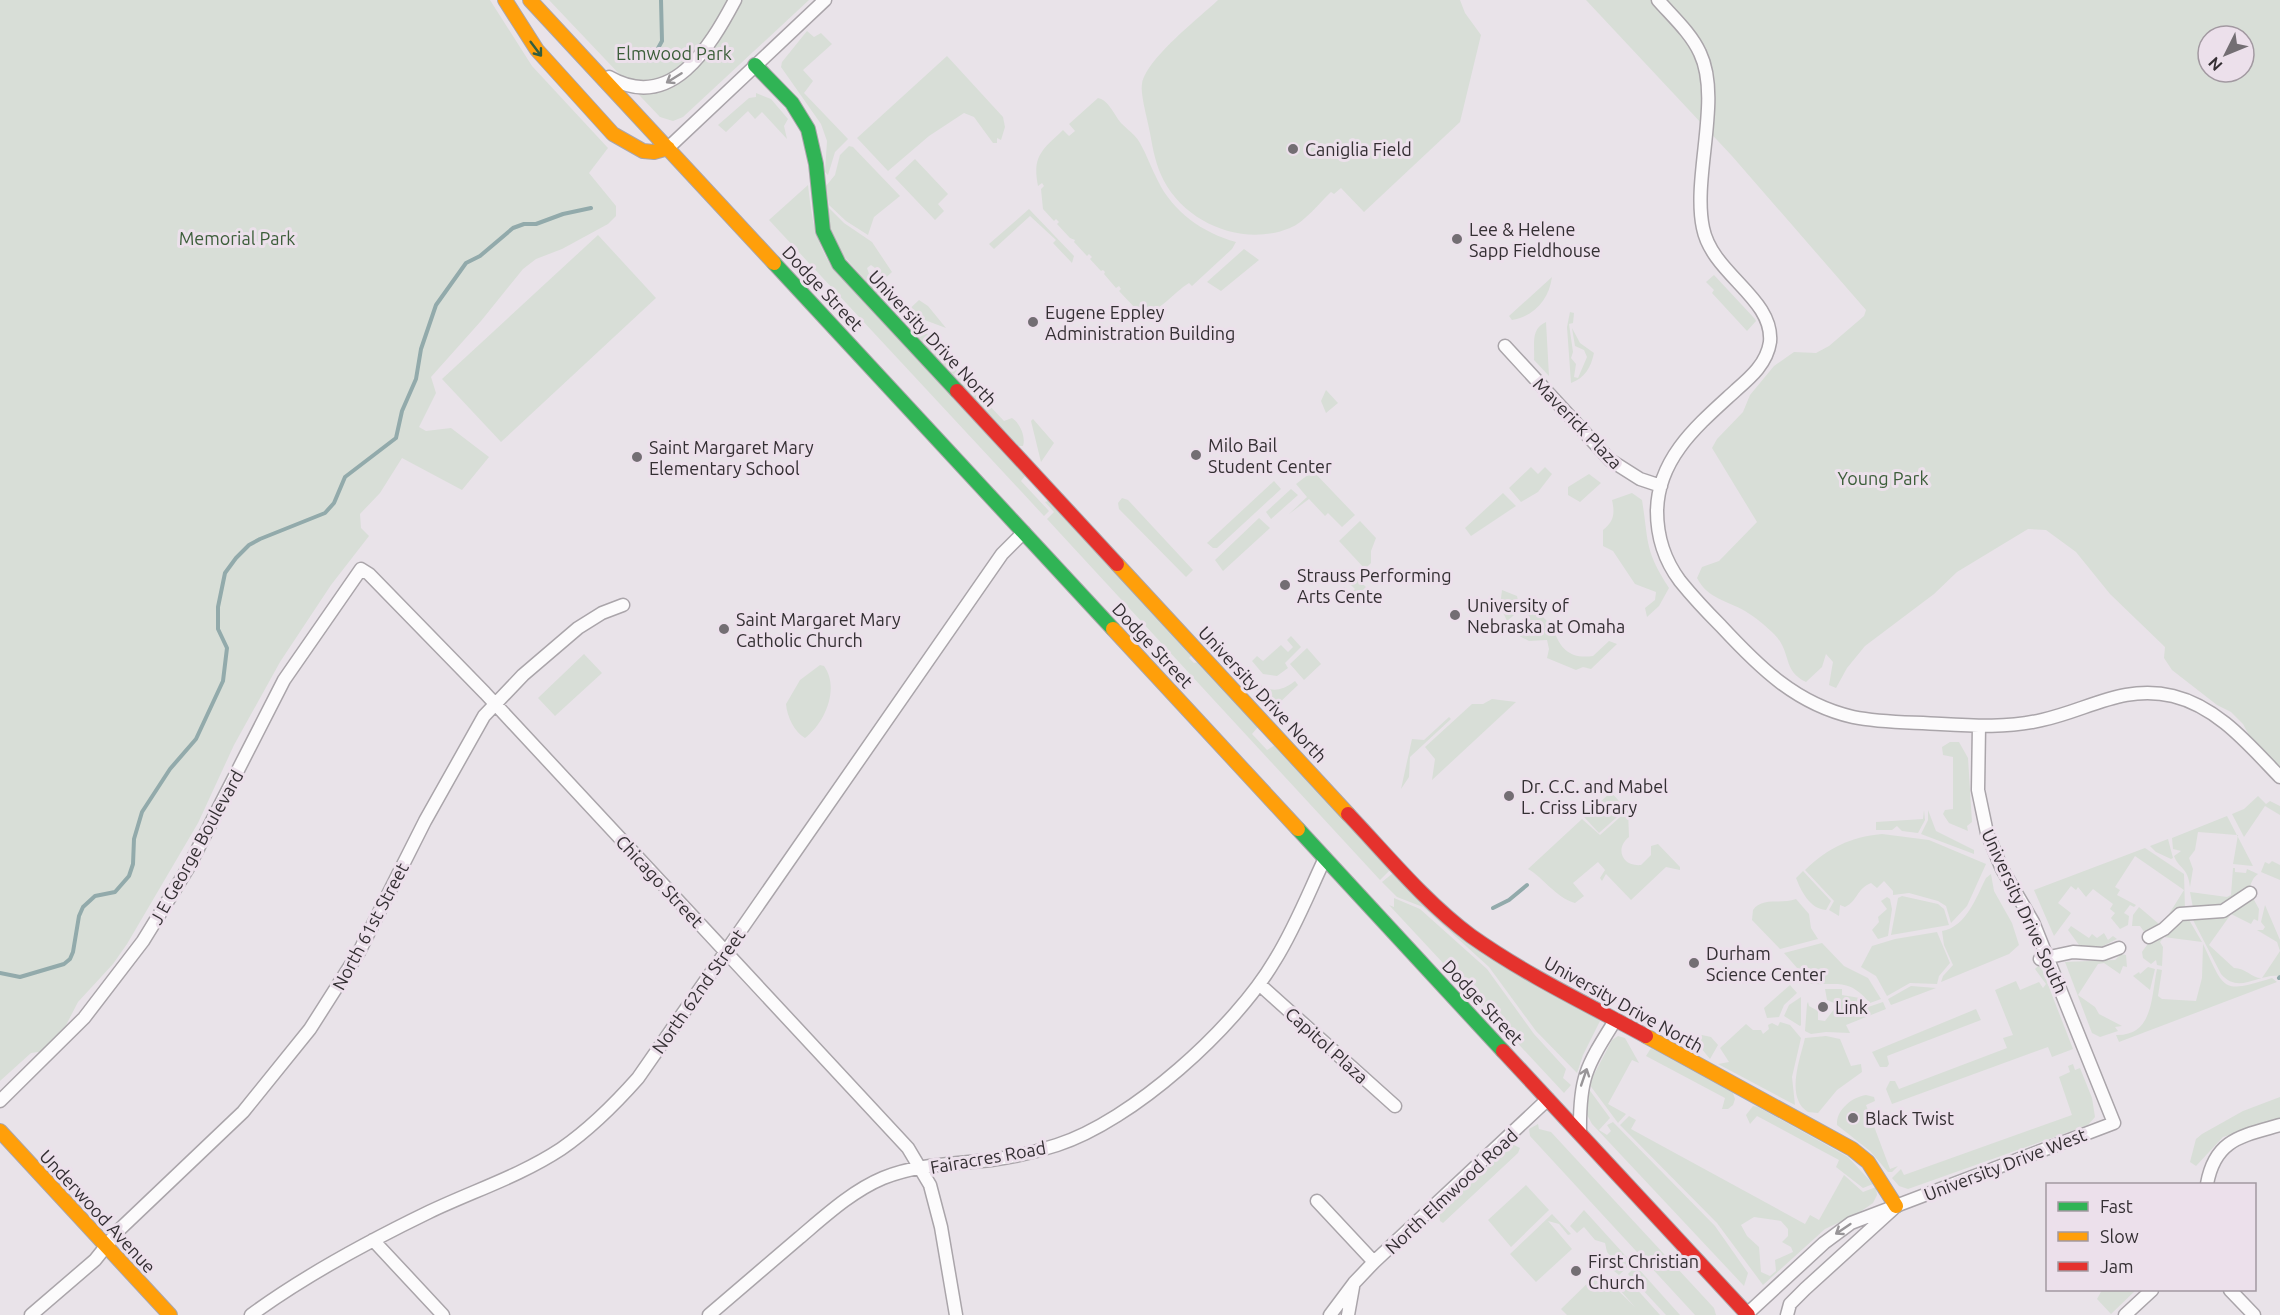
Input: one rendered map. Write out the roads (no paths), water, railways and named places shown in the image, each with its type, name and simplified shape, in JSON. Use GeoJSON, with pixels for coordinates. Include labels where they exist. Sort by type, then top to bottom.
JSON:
{"type":"FeatureCollection","features":[{"type":"Feature","properties":{"kind":"main road"},"geometry":{"type":"LineString","coordinates":[[505,0],[543,58],[613,134],[643,151],[654,152],[668,148]]}},
{"type":"Feature","properties":{"kind":"main road","name":"Dodge Street"},"geometry":{"type":"LineString","coordinates":[[530,0],[1748,1314]]}},
{"type":"Feature","properties":{"kind":"main road","name":"University Drive North"},"geometry":{"type":"LineString","coordinates":[[755,64],[793,105],[809,130],[819,221],[831,252],[839,264],[1421,892],[1447,916],[1499,954],[1852,1149],[1868,1162],[1896,1206]]}},
{"type":"Feature","properties":{"kind":"main road","name":"Underwood Avenue"},"geometry":{"type":"LineString","coordinates":[[0,1131],[170,1315]]}},
{"type":"Feature","properties":{"kind":"street"},"geometry":{"type":"LineString","coordinates":[[596,69],[619,82],[632,86],[655,87],[666,83],[679,76],[701,54],[735,0]]}},
{"type":"Feature","properties":{"kind":"street"},"geometry":{"type":"LineString","coordinates":[[668,148],[825,0]]}},
{"type":"Feature","properties":{"kind":"street"},"geometry":{"type":"LineString","coordinates":[[1658,0],[1693,41],[1705,66],[1707,98],[1703,230],[1716,260],[1763,312],[1770,333],[1767,353],[1762,364],[1683,441],[1669,462],[1661,486],[1658,500],[1658,528],[1670,567],[1691,594],[1772,678],[1810,702],[1851,716],[1891,722],[1979,726],[2044,720],[2116,695],[2159,693],[2191,702],[2222,720],[2280,777]]}},
{"type":"Feature","properties":{"kind":"street","name":"Maverick Plaza"},"geometry":{"type":"LineString","coordinates":[[1505,346],[1610,460],[1640,479],[1661,486]]}},
{"type":"Feature","properties":{"kind":"street","name":"North 62nd Street"},"geometry":{"type":"LineString","coordinates":[[251,1315],[319,1270],[373,1239],[531,1166],[586,1130],[638,1078],[1002,554],[1024,532]]}},
{"type":"Feature","properties":{"kind":"street","name":"Chicago Street"},"geometry":{"type":"LineString","coordinates":[[361,569],[369,574],[495,704],[908,1148],[930,1185],[941,1227],[956,1315]]}},
{"type":"Feature","properties":{"kind":"street","name":"J E George Boulevard"},"geometry":{"type":"LineString","coordinates":[[0,1101],[84,1018],[143,941],[188,868],[284,680],[361,569]]}},
{"type":"Feature","properties":{"kind":"street","name":"North 61st Street"},"geometry":{"type":"LineString","coordinates":[[32,1315],[95,1260],[119,1230],[243,1112],[310,1029],[359,952],[425,821],[484,716],[523,675],[578,627],[602,613],[623,605]]}},
{"type":"Feature","properties":{"kind":"street","name":"University Drive South"},"geometry":{"type":"LineString","coordinates":[[1979,726],[1978,790],[1986,833],[2002,870],[2034,922],[2044,958],[2114,1123]]}},
{"type":"Feature","properties":{"kind":"street","name":"Fairacres Road"},"geometry":{"type":"LineString","coordinates":[[709,1315],[848,1198],[883,1178],[921,1168],[1021,1154],[1058,1144],[1095,1127],[1140,1099],[1189,1060],[1228,1023],[1259,984],[1288,937],[1324,858]]}},
{"type":"Feature","properties":{"kind":"street"},"geometry":{"type":"LineString","coordinates":[[2149,937],[2164,929],[2180,914],[2223,911],[2250,893]]}},
{"type":"Feature","properties":{"kind":"street"},"geometry":{"type":"LineString","coordinates":[[2044,958],[2073,952],[2103,954],[2119,948]]}},
{"type":"Feature","properties":{"kind":"street","name":"Capitol Plaza"},"geometry":{"type":"LineString","coordinates":[[1259,984],[1395,1106]]}},
{"type":"Feature","properties":{"kind":"street"},"geometry":{"type":"LineString","coordinates":[[1580,1135],[1580,1097],[1584,1077],[1616,1019]]}},
{"type":"Feature","properties":{"kind":"street","name":"North Elmwood Road"},"geometry":{"type":"LineString","coordinates":[[1330,1315],[1354,1283],[1374,1262],[1548,1099]]}},
{"type":"Feature","properties":{"kind":"street","name":"University Drive West"},"geometry":{"type":"LineString","coordinates":[[1748,1314],[1837,1232],[1871,1213],[1896,1206],[2114,1123]]}},
{"type":"Feature","properties":{"kind":"street"},"geometry":{"type":"LineString","coordinates":[[2208,1183],[2215,1158],[2229,1143],[2243,1135],[2280,1125]]}},
{"type":"Feature","properties":{"kind":"street"},"geometry":{"type":"LineString","coordinates":[[1317,1201],[1374,1262]]}},
{"type":"Feature","properties":{"kind":"street","name":"University Drive West"},"geometry":{"type":"LineString","coordinates":[[1787,1315],[1790,1304],[1800,1293],[1896,1206]]}},
{"type":"Feature","properties":{"kind":"street"},"geometry":{"type":"LineString","coordinates":[[373,1239],[443,1315]]}},
{"type":"Feature","properties":{"kind":"street"},"geometry":{"type":"LineString","coordinates":[[1348,1315],[1354,1283]]}},
{"type":"Feature","properties":{"kind":"street"},"geometry":{"type":"LineString","coordinates":[[2125,1315],[2151,1291]]}},
{"type":"Feature","properties":{"kind":"street"},"geometry":{"type":"LineString","coordinates":[[2231,1291],[2254,1315]]}},
{"type":"Feature","properties":{"kind":"waterway"},"geometry":{"type":"LineString","coordinates":[[651,61],[662,41],[661,0]]}},
{"type":"Feature","properties":{"kind":"waterway"},"geometry":{"type":"LineString","coordinates":[[0,973],[20,977],[64,964],[73,952],[79,916],[83,907],[95,896],[115,892],[129,876],[133,864],[134,839],[142,812],[170,769],[196,739],[223,681],[227,648],[218,629],[218,607],[225,573],[236,558],[249,545],[260,539],[325,513],[334,503],[345,477],[396,438],[402,411],[416,379],[421,349],[436,305],[466,263],[480,256],[513,228],[524,224],[536,224],[563,214],[591,208]]}},
{"type":"Feature","properties":{"kind":"waterway"},"geometry":{"type":"LineString","coordinates":[[1493,908],[1509,900],[1527,885]]}},
{"type":"Feature","properties":{"kind":"place","name":"Caniglia Field"},"geometry":{"type":"Point","coordinates":[1293,149]}},
{"type":"Feature","properties":{"kind":"place","name":"Lee & Helene Sapp Fieldhouse"},"geometry":{"type":"Point","coordinates":[1457,239]}},
{"type":"Feature","properties":{"kind":"place","name":"Eugene Eppley Administration Building"},"geometry":{"type":"Point","coordinates":[1033,322]}},
{"type":"Feature","properties":{"kind":"place","name":"Milo Bail Student Center"},"geometry":{"type":"Point","coordinates":[1196,455]}},
{"type":"Feature","properties":{"kind":"place","name":"Saint Margaret Mary Elementary School"},"geometry":{"type":"Point","coordinates":[637,457]}},
{"type":"Feature","properties":{"kind":"place","name":"Strauss Performing Arts Cente"},"geometry":{"type":"Point","coordinates":[1285,585]}},
{"type":"Feature","properties":{"kind":"place","name":"University of Nebraska at Omaha"},"geometry":{"type":"Point","coordinates":[1455,615]}},
{"type":"Feature","properties":{"kind":"place","name":"Saint Margaret Mary Catholic Church"},"geometry":{"type":"Point","coordinates":[724,629]}},
{"type":"Feature","properties":{"kind":"place","name":"Dr. C.C. and Mabel L. Criss Library"},"geometry":{"type":"Point","coordinates":[1509,796]}},
{"type":"Feature","properties":{"kind":"place","name":"Durham Science Center"},"geometry":{"type":"Point","coordinates":[1694,963]}},
{"type":"Feature","properties":{"kind":"place","name":"Link"},"geometry":{"type":"Point","coordinates":[1823,1007]}},
{"type":"Feature","properties":{"kind":"place","name":"Black Twist"},"geometry":{"type":"Point","coordinates":[1853,1118]}},
{"type":"Feature","properties":{"kind":"place","name":"First Christian Church"},"geometry":{"type":"Point","coordinates":[1576,1271]}},
{"type":"Feature","properties":{"kind":"park label","name":"Elmwood Park"},"geometry":{"type":"Point","coordinates":[674,53]}},
{"type":"Feature","properties":{"kind":"park label","name":"Memorial Park"},"geometry":{"type":"Point","coordinates":[237,238]}},
{"type":"Feature","properties":{"kind":"park label","name":"Young Park"},"geometry":{"type":"Point","coordinates":[1883,478]}}]}
